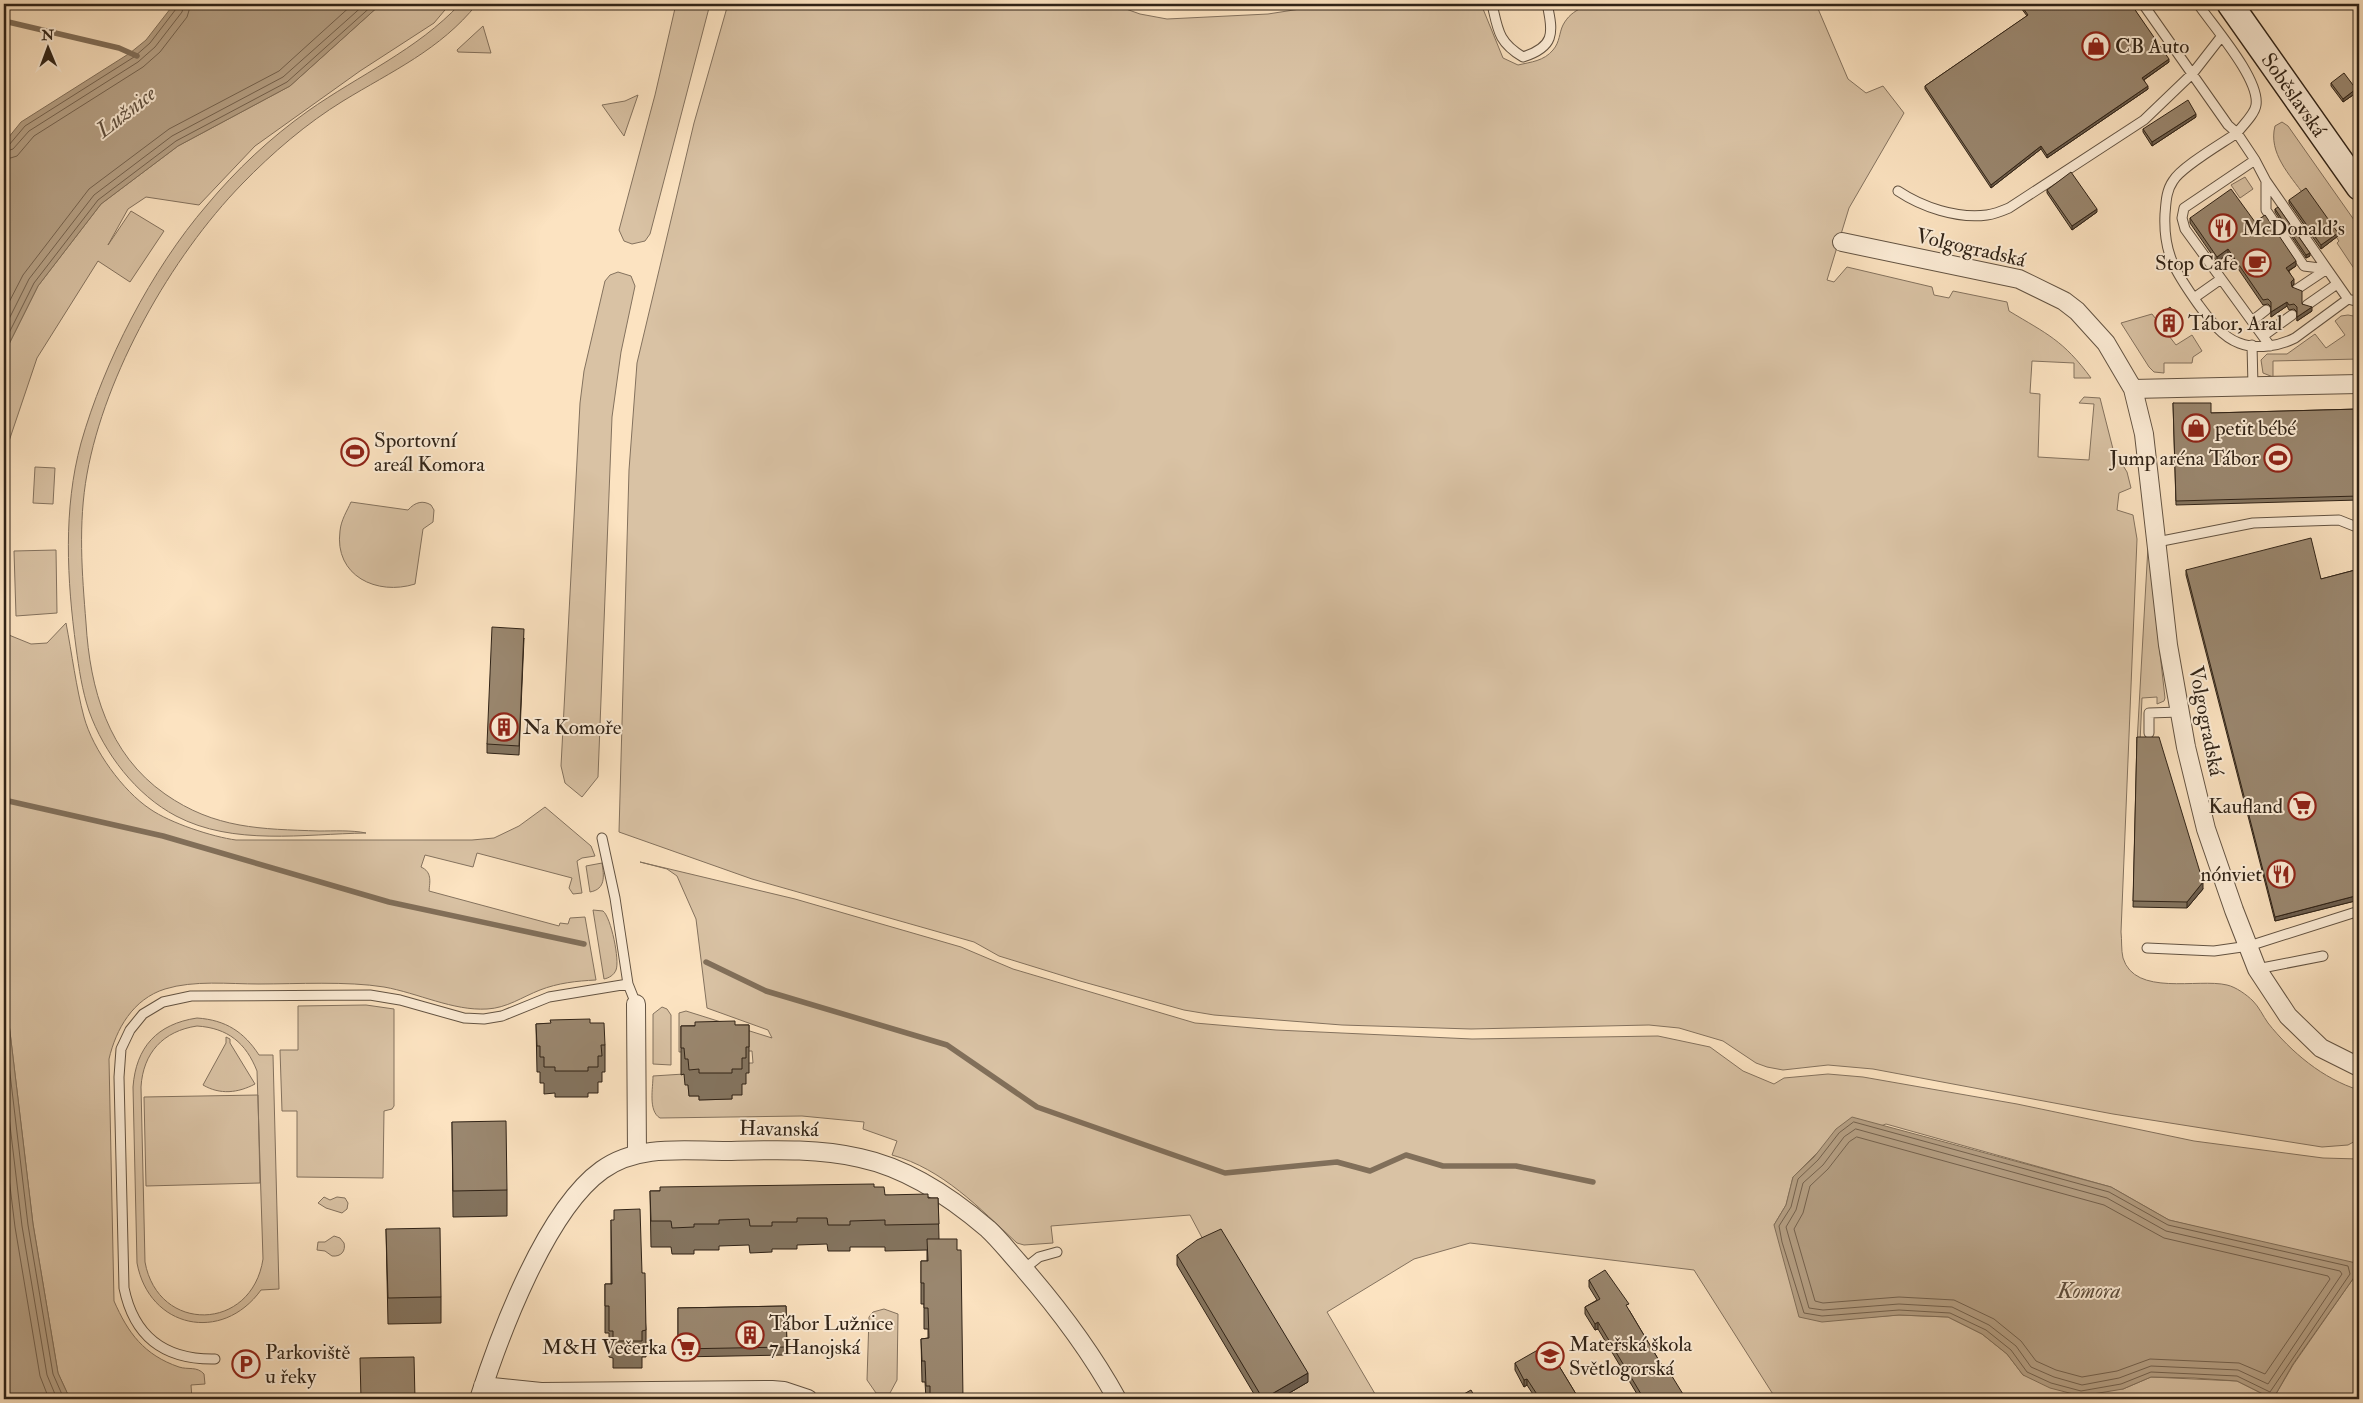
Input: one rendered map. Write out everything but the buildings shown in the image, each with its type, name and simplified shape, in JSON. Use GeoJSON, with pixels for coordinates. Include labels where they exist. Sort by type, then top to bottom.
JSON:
{"type":"FeatureCollection","features":[{"type":"Feature","properties":{"kind":"main road","name":"Soběslavská"},"geometry":{"type":"LineString","coordinates":[[2230,4],[2359,187]]}},
{"type":"Feature","properties":{"kind":"street","name":"Volgogradská"},"geometry":{"type":"LineString","coordinates":[[1842,242],[2010,276],[2064,301],[2097,331],[2133,390],[2144,434],[2168,645],[2186,747],[2206,829],[2257,969],[2288,1016],[2305,1033],[2321,1048],[2359,1067]]}},
{"type":"Feature","properties":{"kind":"street"},"geometry":{"type":"LineString","coordinates":[[2133,390],[2359,384]]}},
{"type":"Feature","properties":{"kind":"street"},"geometry":{"type":"LineString","coordinates":[[636,1004],[637,1154]]}},
{"type":"Feature","properties":{"kind":"street","name":"Havanská"},"geometry":{"type":"LineString","coordinates":[[481,1393],[505,1325],[531,1269],[560,1219],[586,1184],[603,1169],[646,1151],[786,1150],[824,1152],[861,1158],[885,1165],[930,1187],[989,1230],[1024,1269],[1073,1332],[1117,1399]]}},
{"type":"Feature","properties":{"kind":"street"},"geometry":{"type":"LineString","coordinates":[[481,1393],[772,1390],[784,1391],[808,1399]]}},
{"type":"Feature","properties":{"kind":"lane"},"geometry":{"type":"LineString","coordinates":[[1492,4],[1498,32],[1507,48],[1522,57],[1540,52],[1548,41],[1550,27],[1547,4]]}},
{"type":"Feature","properties":{"kind":"lane"},"geometry":{"type":"LineString","coordinates":[[2143,4],[2193,73],[2210,101],[2228,125],[2237,133],[2266,181],[2337,284],[2348,299],[2359,302]]}},
{"type":"Feature","properties":{"kind":"lane"},"geometry":{"type":"LineString","coordinates":[[2198,4],[2250,76],[2256,93],[2256,107],[2237,133],[2173,180],[2167,194],[2164,228],[2166,247],[2174,270],[2206,316],[2225,335],[2239,343],[2270,346],[2295,338],[2348,299]]}},
{"type":"Feature","properties":{"kind":"lane"},"geometry":{"type":"LineString","coordinates":[[1898,191],[1913,201],[1966,216],[1988,215],[2009,208],[2144,120],[2193,73],[2221,37]]}},
{"type":"Feature","properties":{"kind":"lane"},"geometry":{"type":"LineString","coordinates":[[2255,160],[2183,210],[2185,229],[2270,346]]}},
{"type":"Feature","properties":{"kind":"lane"},"geometry":{"type":"LineString","coordinates":[[2266,181],[2266,210],[2304,266],[2327,269]]}},
{"type":"Feature","properties":{"kind":"lane"},"geometry":{"type":"LineString","coordinates":[[2297,289],[2327,269]]}},
{"type":"Feature","properties":{"kind":"lane"},"geometry":{"type":"LineString","coordinates":[[2194,298],[2221,279]]}},
{"type":"Feature","properties":{"kind":"lane"},"geometry":{"type":"LineString","coordinates":[[2307,305],[2337,284]]}},
{"type":"Feature","properties":{"kind":"lane"},"geometry":{"type":"LineString","coordinates":[[2252,321],[2266,310]]}},
{"type":"Feature","properties":{"kind":"lane"},"geometry":{"type":"LineString","coordinates":[[2263,336],[2292,315]]}},
{"type":"Feature","properties":{"kind":"lane"},"geometry":{"type":"LineString","coordinates":[[2252,345],[2253,386]]}},
{"type":"Feature","properties":{"kind":"lane"},"geometry":{"type":"LineString","coordinates":[[2157,542],[2253,523],[2340,520],[2359,528]]}},
{"type":"Feature","properties":{"kind":"lane"},"geometry":{"type":"LineString","coordinates":[[2148,733],[2149,712],[2180,712]]}},
{"type":"Feature","properties":{"kind":"lane"},"geometry":{"type":"LineString","coordinates":[[602,838],[615,898],[628,984],[636,1004]]}},
{"type":"Feature","properties":{"kind":"lane"},"geometry":{"type":"LineString","coordinates":[[2146,948],[2214,951],[2249,946],[2359,911]]}},
{"type":"Feature","properties":{"kind":"lane"},"geometry":{"type":"LineString","coordinates":[[2257,969],[2323,956]]}},
{"type":"Feature","properties":{"kind":"lane"},"geometry":{"type":"LineString","coordinates":[[215,1359],[200,1360],[173,1354],[153,1342],[136,1323],[126,1297],[119,1076],[121,1049],[130,1030],[143,1014],[163,1002],[191,996],[342,994],[382,996],[464,1018],[484,1019],[502,1016],[549,997],[628,984]]}},
{"type":"Feature","properties":{"kind":"lane"},"geometry":{"type":"LineString","coordinates":[[1024,1269],[1040,1257],[1057,1252]]}},
{"type":"Feature","properties":{"kind":"shaded area"},"geometry":{"type":"Polygon","coordinates":[[[381,4],[450,4],[434,23],[360,71],[255,146],[199,205],[146,197],[128,209],[108,245],[131,211],[164,231],[130,282],[98,261],[37,358],[4,456],[4,354],[38,286],[101,204],[178,146],[290,86],[381,4]]]}},
{"type":"Feature","properties":{"kind":"shaded area"},"geometry":{"type":"Polygon","coordinates":[[[460,4],[477,4],[463,20],[431,47],[343,101],[303,129],[253,172],[216,213],[190,246],[145,319],[125,358],[96,436],[87,474],[82,511],[83,586],[88,648],[98,696],[106,718],[116,740],[129,760],[145,778],[165,794],[184,806],[220,821],[258,828],[366,833],[294,836],[245,835],[198,825],[176,816],[161,807],[135,785],[103,742],[95,727],[84,695],[70,596],[68,545],[71,493],[81,443],[116,349],[132,318],[167,258],[218,192],[254,155],[294,121],[327,98],[406,49],[460,4]]]}},
{"type":"Feature","properties":{"kind":"shaded area"},"geometry":{"type":"Polygon","coordinates":[[[676,4],[710,4],[650,234],[645,241],[632,244],[624,241],[619,230],[655,95],[676,4]]]}},
{"type":"Feature","properties":{"kind":"shaded area"},"geometry":{"type":"Polygon","coordinates":[[[728,4],[1112,4],[1140,14],[1167,19],[1268,14],[1332,4],[1481,4],[1503,58],[1518,65],[1546,57],[1557,44],[1567,19],[1581,8],[1593,5],[1816,4],[1848,79],[1866,93],[1883,86],[1904,113],[1849,208],[1827,280],[1834,282],[1847,267],[1932,287],[1934,295],[1949,298],[1953,291],[2007,302],[2009,311],[2063,346],[2091,378],[2074,378],[2074,363],[2032,361],[2030,393],[2040,394],[2038,457],[2089,460],[2094,404],[2079,403],[2084,397],[2100,398],[2113,449],[2127,472],[2131,488],[2119,493],[2117,510],[2133,515],[2137,539],[2121,932],[2123,958],[2130,970],[2140,978],[2169,984],[2215,983],[2227,985],[2238,989],[2248,996],[2277,1034],[2297,1054],[2320,1072],[2359,1090],[2359,1139],[2348,1145],[2322,1147],[2113,1114],[1873,1069],[1828,1065],[1783,1070],[1756,1063],[1723,1041],[1679,1028],[1649,1025],[1471,1029],[1342,1025],[1214,1015],[1184,1010],[999,956],[974,942],[752,879],[619,832],[629,470],[637,363],[694,123],[728,4]]]}},
{"type":"Feature","properties":{"kind":"shaded area"},"geometry":{"type":"Polygon","coordinates":[[[483,26],[491,53],[458,52],[457,50],[483,26]]]}},
{"type":"Feature","properties":{"kind":"shaded area"},"geometry":{"type":"Polygon","coordinates":[[[638,95],[624,136],[602,105],[625,101],[638,95]]]}},
{"type":"Feature","properties":{"kind":"shaded area"},"geometry":{"type":"Polygon","coordinates":[[[2282,122],[2288,126],[2359,227],[2359,276],[2337,243],[2339,241],[2307,194],[2304,195],[2277,154],[2274,136],[2275,126],[2282,122]]]}},
{"type":"Feature","properties":{"kind":"shaded area"},"geometry":{"type":"Polygon","coordinates":[[[2245,177],[2253,189],[2240,198],[2231,185],[2245,177]]]}},
{"type":"Feature","properties":{"kind":"shaded area"},"geometry":{"type":"Polygon","coordinates":[[[618,272],[631,276],[635,286],[621,352],[612,417],[598,777],[582,797],[565,783],[561,766],[580,403],[584,371],[605,281],[610,275],[618,272]]]}},
{"type":"Feature","properties":{"kind":"shaded area"},"geometry":{"type":"Polygon","coordinates":[[[2152,314],[2176,345],[2192,335],[2202,351],[2193,357],[2192,363],[2164,363],[2164,373],[2154,372],[2149,367],[2121,323],[2152,314]]]}},
{"type":"Feature","properties":{"kind":"shaded area"},"geometry":{"type":"Polygon","coordinates":[[[2341,316],[2359,317],[2359,359],[2273,361],[2273,377],[2263,373],[2261,360],[2267,354],[2287,354],[2315,334],[2326,348],[2345,335],[2335,321],[2341,316]]]}},
{"type":"Feature","properties":{"kind":"shaded area"},"geometry":{"type":"Polygon","coordinates":[[[35,467],[55,468],[53,504],[33,503],[35,467]]]}},
{"type":"Feature","properties":{"kind":"shaded area"},"geometry":{"type":"Polygon","coordinates":[[[351,502],[408,510],[413,505],[419,503],[431,505],[434,510],[433,522],[423,529],[415,584],[401,587],[386,587],[361,579],[351,571],[344,560],[340,547],[340,531],[351,502]]]}},
{"type":"Feature","properties":{"kind":"shaded area"},"geometry":{"type":"Polygon","coordinates":[[[2148,546],[2165,698],[2164,701],[2157,704],[2157,697],[2142,698],[2140,743],[2137,743],[2148,546]]]}},
{"type":"Feature","properties":{"kind":"shaded area"},"geometry":{"type":"Polygon","coordinates":[[[56,550],[57,613],[16,616],[14,551],[56,550]]]}},
{"type":"Feature","properties":{"kind":"shaded area"},"geometry":{"type":"Polygon","coordinates":[[[66,623],[81,706],[94,743],[110,769],[130,792],[150,809],[180,824],[204,833],[236,840],[472,840],[494,838],[519,826],[545,807],[591,846],[595,856],[582,858],[577,861],[582,893],[573,894],[569,888],[572,878],[477,853],[473,867],[425,855],[421,867],[429,874],[429,891],[559,926],[560,923],[568,924],[570,918],[585,917],[596,980],[554,986],[508,1004],[487,1009],[461,1007],[370,985],[200,983],[176,986],[154,994],[144,1000],[128,1016],[116,1037],[109,1059],[114,1301],[131,1333],[147,1349],[167,1362],[182,1368],[195,1369],[204,1374],[205,1384],[191,1385],[192,1399],[70,1399],[58,1373],[33,1224],[4,982],[4,633],[31,644],[47,643],[66,623]]]}},
{"type":"Feature","properties":{"kind":"shaded area"},"geometry":{"type":"Polygon","coordinates":[[[640,862],[795,899],[961,947],[1013,969],[1195,1023],[1276,1030],[1472,1039],[1658,1036],[1710,1047],[1743,1071],[1774,1084],[1784,1078],[1828,1074],[1863,1077],[2017,1104],[2194,1141],[2323,1158],[2359,1159],[2359,1399],[2273,1399],[1776,1399],[1694,1270],[1470,1243],[1414,1259],[1327,1312],[1378,1399],[1280,1399],[1307,1382],[1207,1247],[1190,1215],[1051,1226],[1053,1243],[1024,1245],[1017,1243],[974,1203],[944,1180],[910,1161],[892,1155],[897,1141],[863,1129],[864,1122],[802,1116],[660,1118],[656,1115],[652,1093],[653,1076],[684,1074],[689,1096],[699,1096],[699,1100],[732,1099],[732,1095],[742,1084],[749,1063],[753,1063],[752,1051],[679,1052],[679,1013],[686,1011],[772,1038],[768,1030],[707,1008],[696,919],[677,876],[667,869],[640,862]],[[1886,1124],[1822,1148],[1793,1177],[1786,1205],[1774,1225],[1872,1317],[1899,1315],[1948,1317],[1982,1334],[2007,1354],[2023,1375],[2123,1389],[2151,1377],[2237,1381],[2273,1399],[2293,1365],[2355,1276],[2225,1234],[2169,1220],[2111,1187],[1886,1124]]]}},
{"type":"Feature","properties":{"kind":"shaded area"},"geometry":{"type":"Polygon","coordinates":[[[602,863],[603,881],[599,888],[590,892],[586,866],[602,863]]]}},
{"type":"Feature","properties":{"kind":"shaded area"},"geometry":{"type":"Polygon","coordinates":[[[593,910],[603,911],[606,915],[612,930],[616,949],[616,970],[611,976],[604,979],[593,910]]]}},
{"type":"Feature","properties":{"kind":"shaded area"},"geometry":{"type":"Polygon","coordinates":[[[366,1005],[394,1009],[394,1106],[392,1109],[384,1111],[383,1178],[297,1177],[297,1111],[282,1111],[280,1050],[298,1050],[298,1006],[366,1005]]]}},
{"type":"Feature","properties":{"kind":"shaded area"},"geometry":{"type":"Polygon","coordinates":[[[662,1007],[667,1009],[671,1015],[671,1065],[653,1064],[653,1014],[662,1007]]]}},
{"type":"Feature","properties":{"kind":"shaded area"},"geometry":{"type":"Polygon","coordinates":[[[197,1018],[217,1021],[240,1034],[259,1055],[273,1055],[279,1289],[261,1290],[245,1307],[227,1318],[208,1322],[189,1321],[171,1314],[156,1302],[144,1285],[137,1263],[133,1087],[135,1073],[144,1049],[151,1040],[160,1032],[183,1021],[197,1018]],[[197,1026],[174,1033],[157,1046],[146,1064],[141,1087],[145,1262],[153,1286],[167,1302],[185,1312],[205,1315],[224,1311],[242,1300],[255,1283],[263,1259],[257,1071],[247,1052],[235,1039],[208,1027],[197,1026]]]}},
{"type":"Feature","properties":{"kind":"shaded area"},"geometry":{"type":"Polygon","coordinates":[[[226,1037],[230,1039],[230,1043],[255,1084],[229,1092],[203,1085],[226,1043],[226,1037]]]}},
{"type":"Feature","properties":{"kind":"shaded area"},"geometry":{"type":"Polygon","coordinates":[[[258,1095],[260,1183],[146,1186],[144,1097],[258,1095]]]}},
{"type":"Feature","properties":{"kind":"shaded area"},"geometry":{"type":"Polygon","coordinates":[[[324,1197],[330,1200],[337,1197],[345,1198],[348,1203],[347,1209],[342,1213],[326,1208],[318,1203],[324,1197]]]}},
{"type":"Feature","properties":{"kind":"shaded area"},"geometry":{"type":"Polygon","coordinates":[[[334,1236],[340,1238],[344,1243],[342,1253],[332,1256],[325,1251],[317,1250],[318,1242],[325,1242],[334,1236]]]}},
{"type":"Feature","properties":{"kind":"shaded area"},"geometry":{"type":"Polygon","coordinates":[[[884,1309],[898,1314],[897,1380],[890,1393],[876,1393],[867,1380],[869,1317],[873,1312],[884,1309]]]}},
{"type":"Feature","properties":{"kind":"water","name":"Lužnice"},"geometry":{"type":"Polygon","coordinates":[[[174,4],[381,4],[290,86],[178,146],[101,204],[38,286],[4,354],[4,143],[21,122],[130,53],[146,40],[174,4]]]}},
{"type":"Feature","properties":{"kind":"water"},"geometry":{"type":"Polygon","coordinates":[[[4,982],[33,1224],[58,1373],[70,1399],[4,1399],[4,982]]]}},
{"type":"Feature","properties":{"kind":"water","name":"Komora"},"geometry":{"type":"Polygon","coordinates":[[[1852,1117],[2111,1187],[2169,1220],[2356,1263],[2355,1276],[2293,1364],[2273,1399],[2237,1381],[2151,1377],[2123,1389],[2081,1396],[2050,1388],[2023,1375],[2007,1354],[1982,1334],[1948,1317],[1899,1315],[1822,1322],[1799,1317],[1774,1225],[1786,1205],[1793,1177],[1814,1157],[1836,1129],[1852,1117]]]}},
{"type":"Feature","properties":{"kind":"waterway"},"geometry":{"type":"LineString","coordinates":[[4,21],[119,48],[137,56]]}},
{"type":"Feature","properties":{"kind":"waterway"},"geometry":{"type":"LineString","coordinates":[[4,800],[163,836],[389,902],[584,944]]}},
{"type":"Feature","properties":{"kind":"waterway"},"geometry":{"type":"LineString","coordinates":[[706,962],[766,991],[947,1045],[1037,1107],[1225,1173],[1337,1162],[1370,1171],[1406,1155],[1443,1166],[1516,1166],[1593,1182]]}},
{"type":"Feature","properties":{"kind":"place","name":"CB Auto"},"geometry":{"type":"Point","coordinates":[2096,46]}},
{"type":"Feature","properties":{"kind":"place","name":"McDonald's"},"geometry":{"type":"Point","coordinates":[2223,228]}},
{"type":"Feature","properties":{"kind":"place","name":"Stop Cafe"},"geometry":{"type":"Point","coordinates":[2257,263]}},
{"type":"Feature","properties":{"kind":"place","name":"Tábor, Aral"},"geometry":{"type":"Point","coordinates":[2169,323]}},
{"type":"Feature","properties":{"kind":"place","name":"petit bébé"},"geometry":{"type":"Point","coordinates":[2196,428]}},
{"type":"Feature","properties":{"kind":"place","name":"Sportovní areál Komora"},"geometry":{"type":"Point","coordinates":[355,452]}},
{"type":"Feature","properties":{"kind":"place","name":"Jump aréna Tábor"},"geometry":{"type":"Point","coordinates":[2278,458]}},
{"type":"Feature","properties":{"kind":"place","name":"Na Komoře"},"geometry":{"type":"Point","coordinates":[504,727]}},
{"type":"Feature","properties":{"kind":"place","name":"Kaufland"},"geometry":{"type":"Point","coordinates":[2302,806]}},
{"type":"Feature","properties":{"kind":"place","name":"nónviet"},"geometry":{"type":"Point","coordinates":[2281,874]}},
{"type":"Feature","properties":{"kind":"place","name":"Tábor Lužnice 7 Hanojská"},"geometry":{"type":"Point","coordinates":[750,1335]}},
{"type":"Feature","properties":{"kind":"place","name":"M&H Večerka"},"geometry":{"type":"Point","coordinates":[686,1347]}},
{"type":"Feature","properties":{"kind":"place","name":"Mateřská škola Světlogorská"},"geometry":{"type":"Point","coordinates":[1550,1356]}},
{"type":"Feature","properties":{"kind":"place","name":"Parkoviště u řeky"},"geometry":{"type":"Point","coordinates":[246,1364]}}]}
